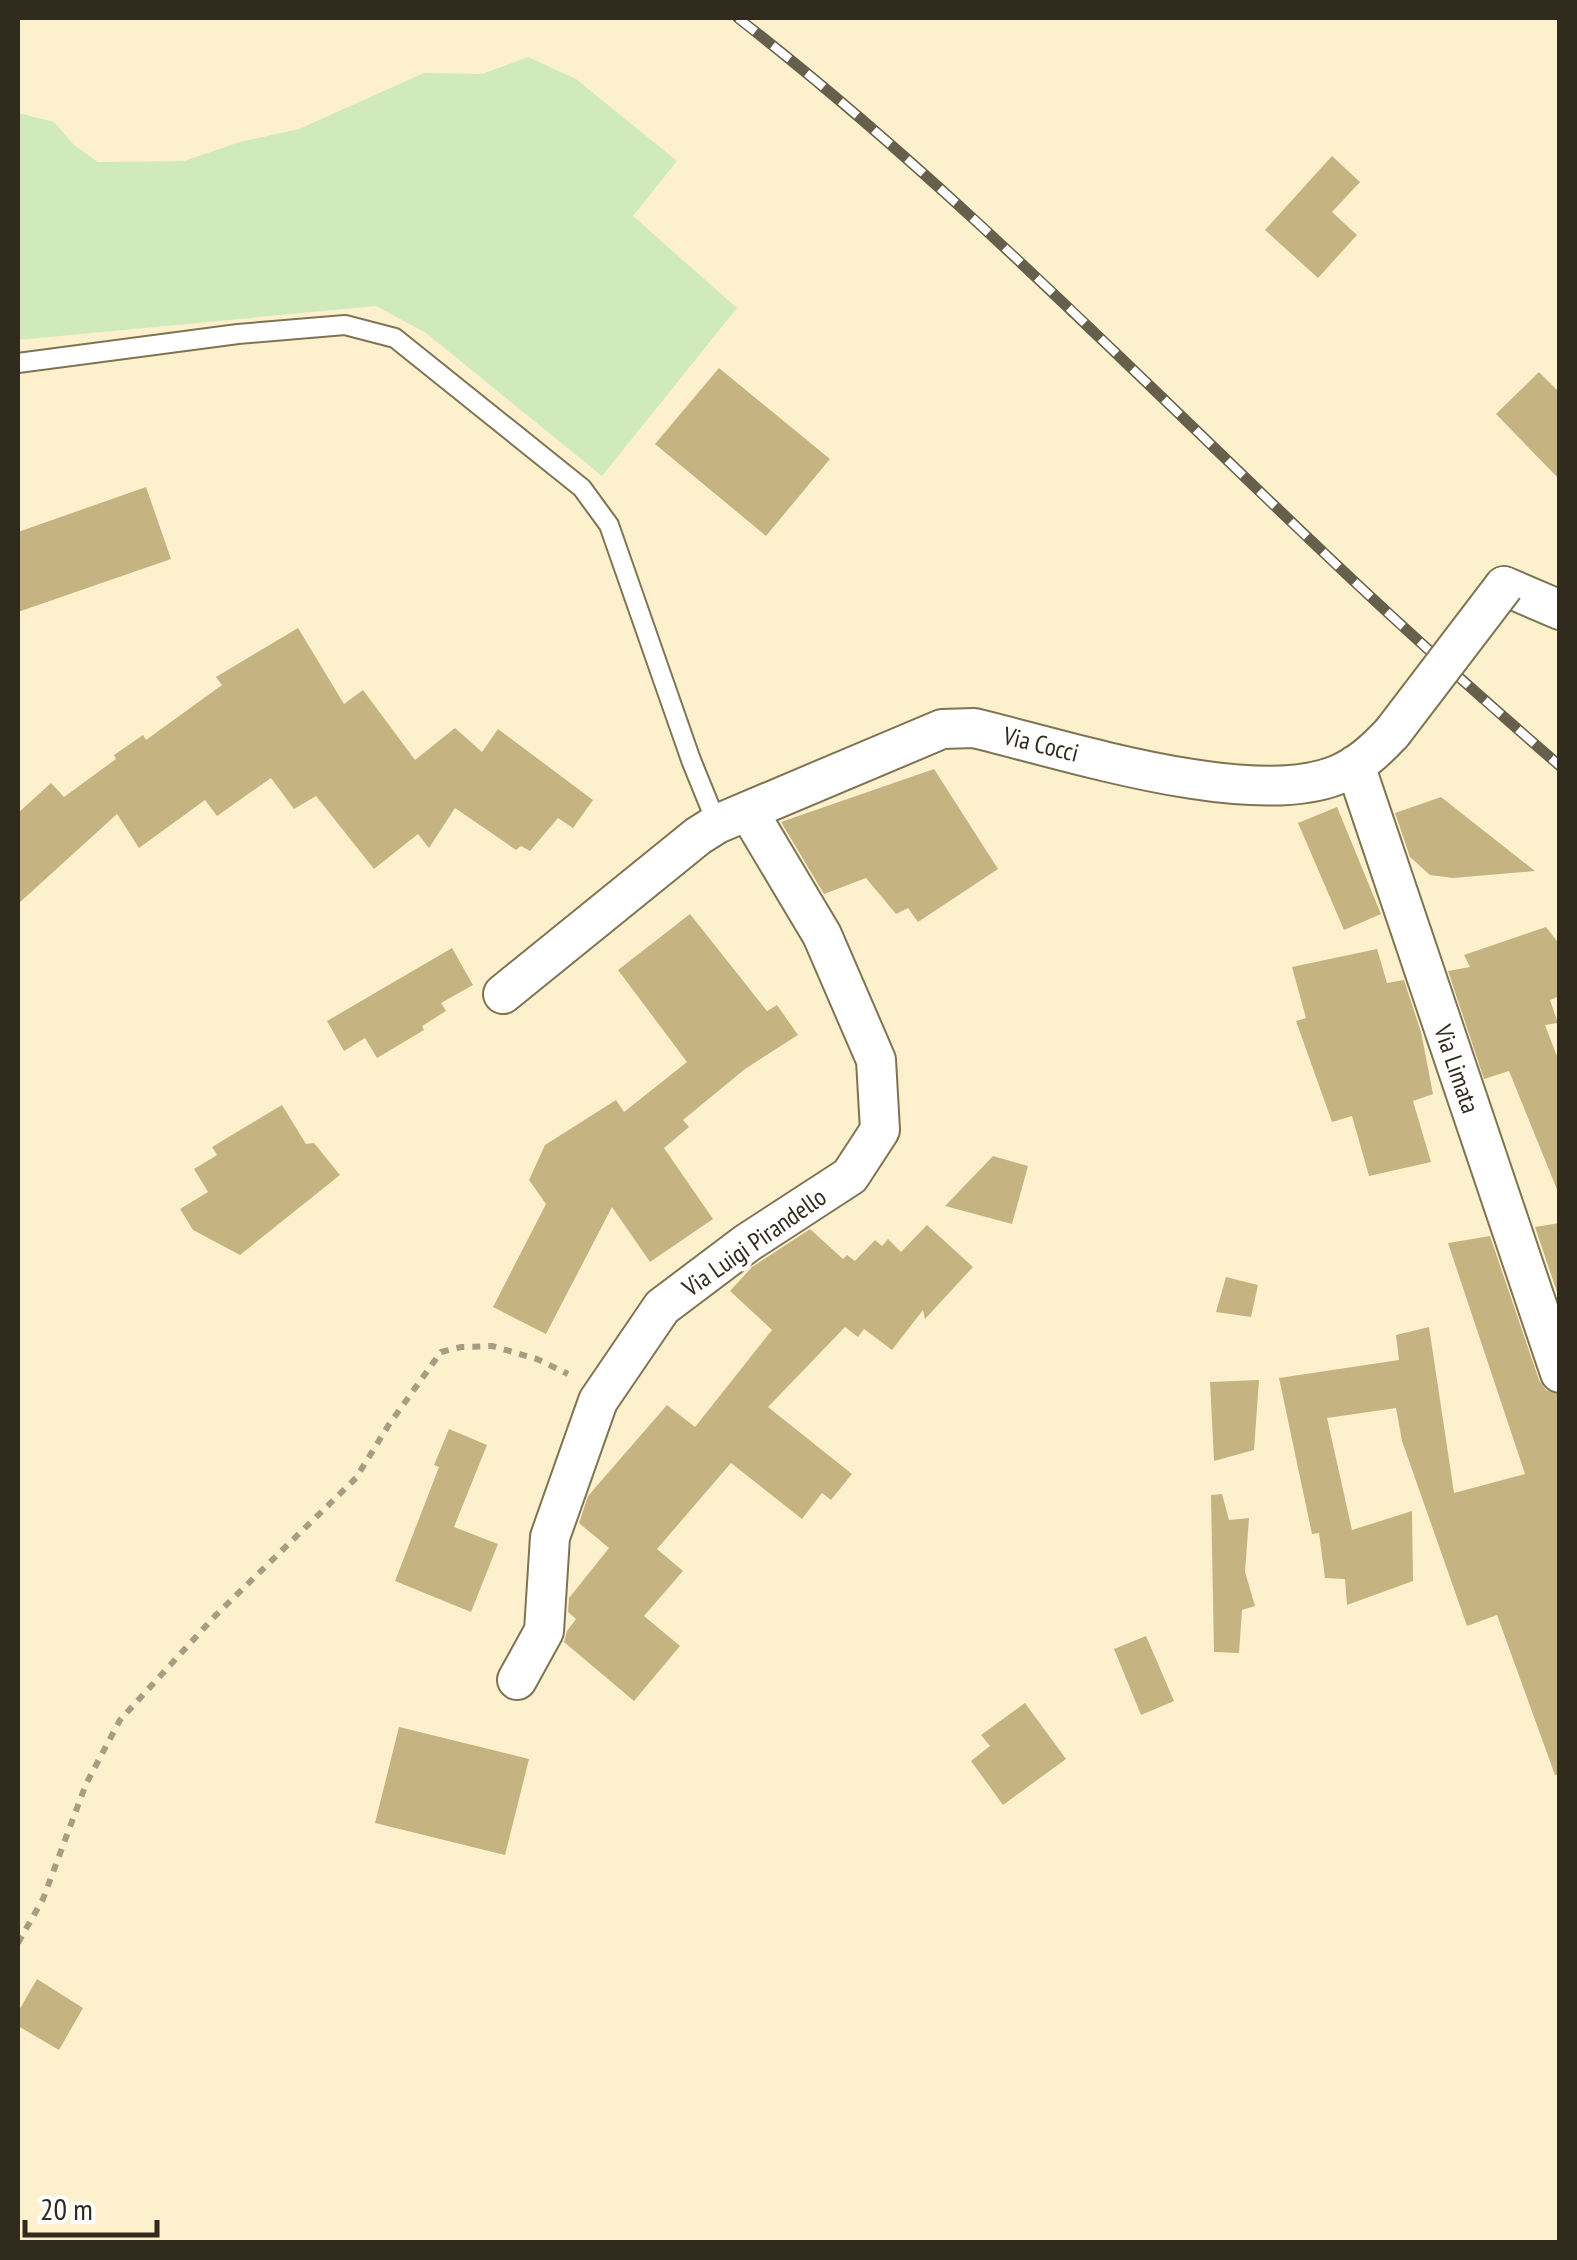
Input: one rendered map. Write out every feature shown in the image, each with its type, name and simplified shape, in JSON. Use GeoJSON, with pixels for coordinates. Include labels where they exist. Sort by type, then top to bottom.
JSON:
{"type":"FeatureCollection","features":[{"type":"Feature","properties":{"kind":"street","name":"Via Cocci"},"geometry":{"type":"LineString","coordinates":[[503,994],[698,836],[733,817],[942,729],[974,728],[1164,774],[1238,786],[1304,784],[1336,775],[1368,759],[1392,734],[1504,586],[1560,610]]}},
{"type":"Feature","properties":{"kind":"street","name":"Via Limata"},"geometry":{"type":"LineString","coordinates":[[1356,765],[1560,1374]]}},
{"type":"Feature","properties":{"kind":"street","name":"Via Luigi Pirandello"},"geometry":{"type":"LineString","coordinates":[[517,1680],[544,1631],[550,1537],[598,1401],[662,1307],[747,1243],[850,1176],[880,1130],[876,1060],[822,935],[733,817]]}},
{"type":"Feature","properties":{"kind":"lane"},"geometry":{"type":"LineString","coordinates":[[18,363],[238,334],[346,325],[395,338],[582,488],[609,525],[691,760],[733,817]]}},
{"type":"Feature","properties":{"kind":"path"},"geometry":{"type":"LineString","coordinates":[[18,1943],[43,1899],[86,1784],[120,1720],[214,1616],[356,1478],[442,1352],[492,1346],[548,1364],[588,1386],[620,1369]]}},
{"type":"Feature","properties":{"kind":"green space"},"geometry":{"type":"Polygon","coordinates":[[[528,57],[576,79],[677,161],[633,216],[737,308],[602,476],[426,333],[376,306],[18,340],[18,113],[54,122],[74,145],[98,162],[184,161],[240,142],[299,129],[424,73],[482,74],[528,57]]]}},
{"type":"Feature","properties":{"kind":"building"},"geometry":{"type":"Polygon","coordinates":[[[1332,156],[1360,182],[1332,212],[1357,235],[1318,278],[1265,230],[1332,156]]]}},
{"type":"Feature","properties":{"kind":"building"},"geometry":{"type":"Polygon","coordinates":[[[719,368],[830,459],[766,536],[655,444],[719,368]]]}},
{"type":"Feature","properties":{"kind":"building"},"geometry":{"type":"Polygon","coordinates":[[[1539,372],[1560,393],[1560,480],[1496,414],[1539,372]]]}},
{"type":"Feature","properties":{"kind":"building"},"geometry":{"type":"Polygon","coordinates":[[[146,487],[171,559],[18,612],[18,532],[146,487]]]}},
{"type":"Feature","properties":{"kind":"building"},"geometry":{"type":"Polygon","coordinates":[[[298,628],[344,704],[363,690],[415,760],[455,728],[482,752],[498,729],[593,800],[573,828],[558,818],[530,851],[521,846],[516,850],[455,808],[429,848],[418,834],[374,869],[316,796],[294,809],[271,778],[217,816],[205,800],[139,848],[117,814],[18,904],[18,813],[51,783],[64,797],[116,759],[114,755],[143,735],[146,740],[222,685],[216,677],[298,628]]]}},
{"type":"Feature","properties":{"kind":"building"},"geometry":{"type":"Polygon","coordinates":[[[934,769],[998,869],[918,922],[908,908],[896,914],[866,878],[824,894],[781,822],[934,769]]]}},
{"type":"Feature","properties":{"kind":"building"},"geometry":{"type":"Polygon","coordinates":[[[1441,797],[1535,871],[1453,878],[1430,875],[1410,857],[1395,813],[1441,797]]]}},
{"type":"Feature","properties":{"kind":"building"},"geometry":{"type":"Polygon","coordinates":[[[1337,807],[1381,914],[1344,930],[1298,823],[1337,807]]]}},
{"type":"Feature","properties":{"kind":"building"},"geometry":{"type":"Polygon","coordinates":[[[690,914],[767,1011],[777,1005],[798,1035],[745,1069],[683,1120],[689,1127],[664,1148],[713,1219],[650,1262],[612,1207],[546,1334],[493,1307],[546,1204],[529,1180],[545,1145],[616,1100],[624,1112],[687,1062],[618,970],[690,914]]]}},
{"type":"Feature","properties":{"kind":"building"},"geometry":{"type":"Polygon","coordinates":[[[1546,927],[1560,945],[1560,996],[1550,1000],[1558,1023],[1545,1025],[1560,1064],[1558,1192],[1509,1071],[1484,1079],[1448,971],[1470,967],[1464,955],[1546,927]]]}},
{"type":"Feature","properties":{"kind":"building"},"geometry":{"type":"Polygon","coordinates":[[[452,948],[473,985],[441,1003],[446,1011],[422,1026],[424,1030],[377,1058],[365,1038],[344,1051],[327,1021],[452,948]]]}},
{"type":"Feature","properties":{"kind":"building"},"geometry":{"type":"Polygon","coordinates":[[[1377,949],[1387,983],[1404,980],[1421,1032],[1433,1094],[1413,1101],[1431,1162],[1369,1176],[1352,1116],[1332,1122],[1296,1021],[1306,1018],[1292,967],[1377,949]]]}},
{"type":"Feature","properties":{"kind":"building"},"geometry":{"type":"Polygon","coordinates":[[[282,1105],[306,1144],[314,1143],[340,1175],[240,1255],[193,1230],[180,1209],[208,1192],[194,1169],[217,1155],[212,1147],[282,1105]]]}},
{"type":"Feature","properties":{"kind":"building"},"geometry":{"type":"Polygon","coordinates":[[[993,1156],[1028,1166],[1012,1224],[945,1206],[993,1156]]]}},
{"type":"Feature","properties":{"kind":"building"},"geometry":{"type":"Polygon","coordinates":[[[1560,1223],[1560,1301],[1535,1227],[1560,1223]]]}},
{"type":"Feature","properties":{"kind":"building"},"geometry":{"type":"Polygon","coordinates":[[[927,1225],[973,1267],[925,1319],[923,1310],[892,1350],[864,1329],[858,1337],[845,1327],[768,1407],[852,1474],[831,1500],[822,1493],[802,1519],[731,1463],[657,1549],[683,1571],[644,1616],[680,1646],[634,1701],[564,1642],[576,1619],[568,1612],[569,1598],[609,1548],[579,1523],[588,1496],[667,1405],[695,1427],[772,1330],[730,1291],[752,1267],[810,1229],[843,1259],[847,1255],[855,1261],[875,1240],[882,1246],[888,1239],[901,1252],[927,1225]]]}},
{"type":"Feature","properties":{"kind":"building"},"geometry":{"type":"Polygon","coordinates":[[[1490,1236],[1539,1380],[1546,1390],[1560,1395],[1560,1774],[1555,1775],[1497,1615],[1467,1626],[1402,1441],[1396,1408],[1327,1418],[1352,1530],[1412,1511],[1413,1581],[1347,1605],[1345,1579],[1325,1578],[1319,1533],[1312,1534],[1279,1378],[1399,1360],[1396,1335],[1429,1327],[1454,1493],[1525,1474],[1448,1243],[1490,1236]]]}},
{"type":"Feature","properties":{"kind":"building"},"geometry":{"type":"Polygon","coordinates":[[[1226,1277],[1258,1285],[1251,1317],[1216,1312],[1226,1277]]]}},
{"type":"Feature","properties":{"kind":"building"},"geometry":{"type":"Polygon","coordinates":[[[1259,1380],[1254,1450],[1214,1461],[1210,1382],[1259,1380]]]}},
{"type":"Feature","properties":{"kind":"building"},"geometry":{"type":"Polygon","coordinates":[[[449,1429],[487,1445],[454,1527],[498,1544],[471,1612],[395,1581],[439,1467],[434,1465],[449,1429]]]}},
{"type":"Feature","properties":{"kind":"building"},"geometry":{"type":"Polygon","coordinates":[[[1222,1494],[1229,1520],[1249,1518],[1245,1572],[1255,1606],[1242,1610],[1239,1653],[1214,1652],[1211,1495],[1222,1494]]]}},
{"type":"Feature","properties":{"kind":"building"},"geometry":{"type":"Polygon","coordinates":[[[1146,1636],[1174,1701],[1141,1715],[1114,1649],[1146,1636]]]}},
{"type":"Feature","properties":{"kind":"building"},"geometry":{"type":"Polygon","coordinates":[[[1025,1703],[1066,1759],[1003,1805],[971,1761],[990,1746],[981,1735],[1025,1703]]]}},
{"type":"Feature","properties":{"kind":"building"},"geometry":{"type":"Polygon","coordinates":[[[399,1727],[529,1759],[505,1855],[375,1823],[399,1727]]]}},
{"type":"Feature","properties":{"kind":"building"},"geometry":{"type":"Polygon","coordinates":[[[37,1979],[83,2008],[59,2050],[18,2026],[18,2012],[37,1979]]]}},
{"type":"Feature","properties":{"kind":"railway"},"geometry":{"type":"LineString","coordinates":[[738,18],[820,84],[977,222],[1357,584],[1560,766]]}}]}
